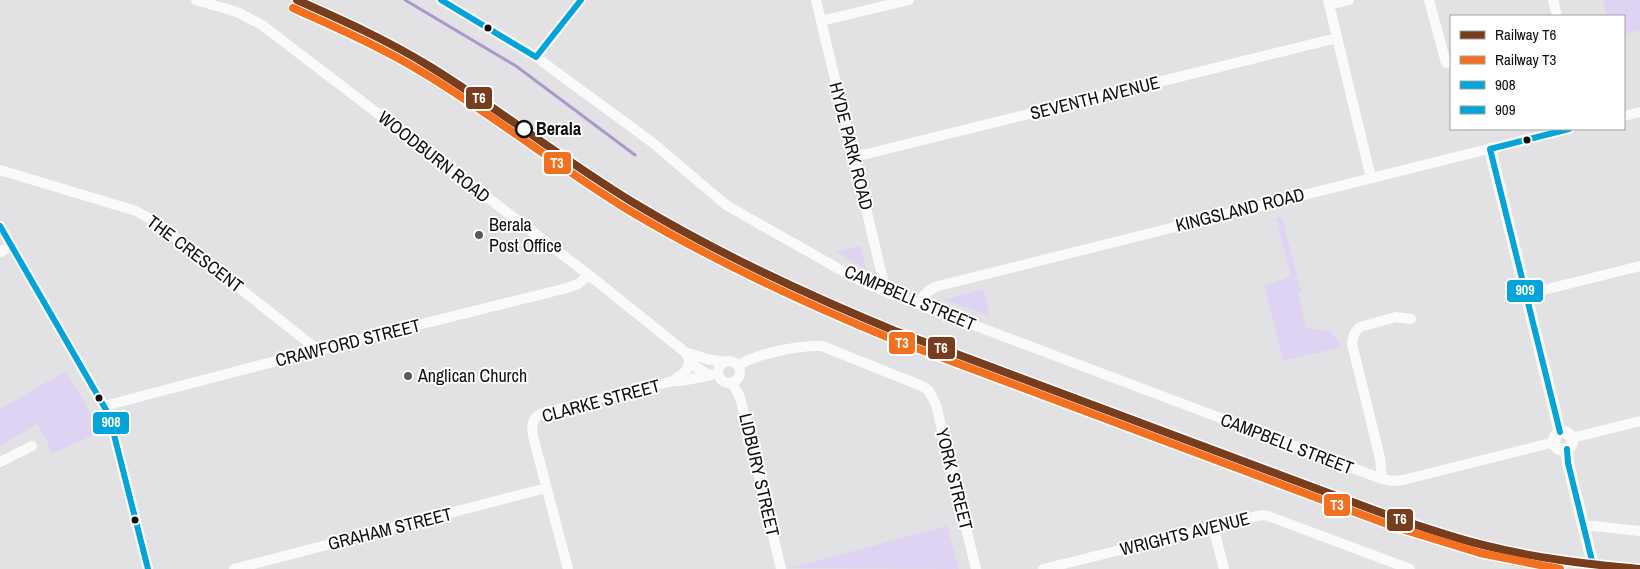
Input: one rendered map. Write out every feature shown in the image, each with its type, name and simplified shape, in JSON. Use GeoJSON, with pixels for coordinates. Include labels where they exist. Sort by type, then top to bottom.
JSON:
{"type":"FeatureCollection","features":[{"type":"Feature","properties":{"kind":"street","name":"WOODBURN ROAD"},"geometry":{"type":"LineString","coordinates":[[196,0],[237,12],[268,29],[589,275],[687,356],[713,375]]}},
{"type":"Feature","properties":{"kind":"street","name":"CAMPBELL STREET"},"geometry":{"type":"LineString","coordinates":[[441,0],[536,57],[653,143],[726,205],[862,282],[886,292],[1382,479],[1404,480],[1557,437]]}},
{"type":"Feature","properties":{"kind":"street"},"geometry":{"type":"LineString","coordinates":[[536,57],[581,0]]}},
{"type":"Feature","properties":{"kind":"street","name":"HYDE PARK ROAD"},"geometry":{"type":"LineString","coordinates":[[816,0],[886,292]]}},
{"type":"Feature","properties":{"kind":"street"},"geometry":{"type":"LineString","coordinates":[[821,21],[908,0]]}},
{"type":"Feature","properties":{"kind":"street"},"geometry":{"type":"LineString","coordinates":[[1349,0],[1328,2],[1371,178]]}},
{"type":"Feature","properties":{"kind":"street"},"geometry":{"type":"LineString","coordinates":[[1430,0],[1446,63]]}},
{"type":"Feature","properties":{"kind":"street"},"geometry":{"type":"LineString","coordinates":[[1553,0],[1557,15]]}},
{"type":"Feature","properties":{"kind":"street","name":"SEVENTH AVENUE"},"geometry":{"type":"LineString","coordinates":[[854,157],[1337,38]]}},
{"type":"Feature","properties":{"kind":"street"},"geometry":{"type":"LineString","coordinates":[[1625,116],[1640,112]]}},
{"type":"Feature","properties":{"kind":"street","name":"KINGSLAND ROAD"},"geometry":{"type":"LineString","coordinates":[[919,304],[929,290],[938,286],[1565,130]]}},
{"type":"Feature","properties":{"kind":"street"},"geometry":{"type":"LineString","coordinates":[[1490,149],[1527,294],[1558,449],[1570,443],[1640,421]]}},
{"type":"Feature","properties":{"kind":"street","name":"THE CRESCENT"},"geometry":{"type":"LineString","coordinates":[[0,170],[136,211],[154,221],[318,350]]}},
{"type":"Feature","properties":{"kind":"street"},"geometry":{"type":"LineString","coordinates":[[0,226],[104,406],[112,425],[148,569]]}},
{"type":"Feature","properties":{"kind":"street"},"geometry":{"type":"LineString","coordinates":[[0,252],[11,246]]}},
{"type":"Feature","properties":{"kind":"street"},"geometry":{"type":"LineString","coordinates":[[1527,294],[1640,266]]}},
{"type":"Feature","properties":{"kind":"street","name":"CRAWFORD STREET"},"geometry":{"type":"LineString","coordinates":[[104,406],[567,288],[578,284],[589,275]]}},
{"type":"Feature","properties":{"kind":"street"},"geometry":{"type":"LineString","coordinates":[[1382,479],[1380,458],[1352,344],[1353,336],[1360,327],[1396,317],[1411,319]]}},
{"type":"Feature","properties":{"kind":"street","name":"YORK STREET"},"geometry":{"type":"LineString","coordinates":[[738,366],[752,358],[807,345],[822,346],[924,387],[929,391],[936,405],[976,569]]}},
{"type":"Feature","properties":{"kind":"street","name":"WOODBURN ROAD"},"geometry":{"type":"LineString","coordinates":[[687,356],[725,362]]}},
{"type":"Feature","properties":{"kind":"street","name":"CLARKE STREET"},"geometry":{"type":"LineString","coordinates":[[673,381],[688,370],[687,356]]}},
{"type":"Feature","properties":{"kind":"street"},"geometry":{"type":"LineString","coordinates":[[725,362],[733,362],[738,366],[740,375],[732,382],[724,382],[713,375],[725,362]]}},
{"type":"Feature","properties":{"kind":"street","name":"CLARKE STREET"},"geometry":{"type":"LineString","coordinates":[[568,569],[532,429],[534,420],[538,415],[673,381],[713,375]]}},
{"type":"Feature","properties":{"kind":"street","name":"LIDBURY STREET"},"geometry":{"type":"LineString","coordinates":[[732,382],[742,405],[781,569]]}},
{"type":"Feature","properties":{"kind":"street"},"geometry":{"type":"LineString","coordinates":[[1570,443],[1568,463],[1594,569]]}},
{"type":"Feature","properties":{"kind":"street"},"geometry":{"type":"LineString","coordinates":[[0,462],[32,446]]}},
{"type":"Feature","properties":{"kind":"street","name":"GRAHAM STREET"},"geometry":{"type":"LineString","coordinates":[[234,569],[546,488]]}},
{"type":"Feature","properties":{"kind":"street","name":"WRIGHTS AVENUE"},"geometry":{"type":"LineString","coordinates":[[1043,569],[1256,516],[1268,516],[1410,569]]}},
{"type":"Feature","properties":{"kind":"street"},"geometry":{"type":"LineString","coordinates":[[1213,526],[1224,569]]}},
{"type":"Feature","properties":{"kind":"street"},"geometry":{"type":"LineString","coordinates":[[1584,526],[1640,531]]}},
{"type":"Feature","properties":{"kind":"shaded area"},"geometry":{"type":"Polygon","coordinates":[[[1603,0],[1640,0],[1640,30],[1625,34],[1625,15],[1607,15],[1603,0]]]}},
{"type":"Feature","properties":{"kind":"shaded area"},"geometry":{"type":"Polygon","coordinates":[[[1282,217],[1301,292],[1298,293],[1306,328],[1330,331],[1341,347],[1283,361],[1264,285],[1291,277],[1276,218],[1282,217]]]}},
{"type":"Feature","properties":{"kind":"shaded area"},"geometry":{"type":"Polygon","coordinates":[[[860,246],[866,269],[836,252],[860,246]]]}},
{"type":"Feature","properties":{"kind":"shaded area"},"geometry":{"type":"Polygon","coordinates":[[[983,289],[990,316],[944,300],[983,289]]]}},
{"type":"Feature","properties":{"kind":"shaded area"},"geometry":{"type":"Polygon","coordinates":[[[66,371],[96,423],[98,433],[51,454],[47,441],[37,424],[0,446],[0,409],[66,371]]]}},
{"type":"Feature","properties":{"kind":"shaded area"},"geometry":{"type":"Polygon","coordinates":[[[947,526],[959,569],[790,568],[947,526]]]}},
{"type":"Feature","properties":{"kind":"waterway"},"geometry":{"type":"LineString","coordinates":[[405,0],[516,66],[635,155]]}},
{"type":"Feature","properties":{"kind":"rail line","name":"T6"},"geometry":{"type":"LineString","coordinates":[[297,0],[381,39],[429,66],[608,187],[697,239],[762,272],[861,317],[1398,519],[1472,542],[1521,554],[1639,569]]}},
{"type":"Feature","properties":{"kind":"rail line","name":"T3"},"geometry":{"type":"LineString","coordinates":[[293,8],[375,46],[422,72],[630,211],[726,264],[825,310],[892,339],[1395,527],[1480,553],[1560,569]]}},
{"type":"Feature","properties":{"kind":"transit line","name":"908"},"geometry":{"type":"LineString","coordinates":[[441,0],[536,57]]}},
{"type":"Feature","properties":{"kind":"transit line","name":"908"},"geometry":{"type":"LineString","coordinates":[[536,57],[581,0]]}},
{"type":"Feature","properties":{"kind":"transit line","name":"909"},"geometry":{"type":"LineString","coordinates":[[1490,149],[1565,130]]}},
{"type":"Feature","properties":{"kind":"transit line","name":"909"},"geometry":{"type":"LineString","coordinates":[[1490,149],[1560,432]]}},
{"type":"Feature","properties":{"kind":"transit line","name":"908"},"geometry":{"type":"LineString","coordinates":[[0,226],[109,415],[148,569]]}},
{"type":"Feature","properties":{"kind":"transit line","name":"909"},"geometry":{"type":"LineString","coordinates":[[1567,449],[1568,463],[1594,569]]}},
{"type":"Feature","properties":{"kind":"place","name":"Berala"},"geometry":{"type":"Point","coordinates":[524,129]}},
{"type":"Feature","properties":{"kind":"place","name":"Berala Post Office"},"geometry":{"type":"Point","coordinates":[479,235]}},
{"type":"Feature","properties":{"kind":"place","name":"Anglican Church"},"geometry":{"type":"Point","coordinates":[408,376]}}]}
